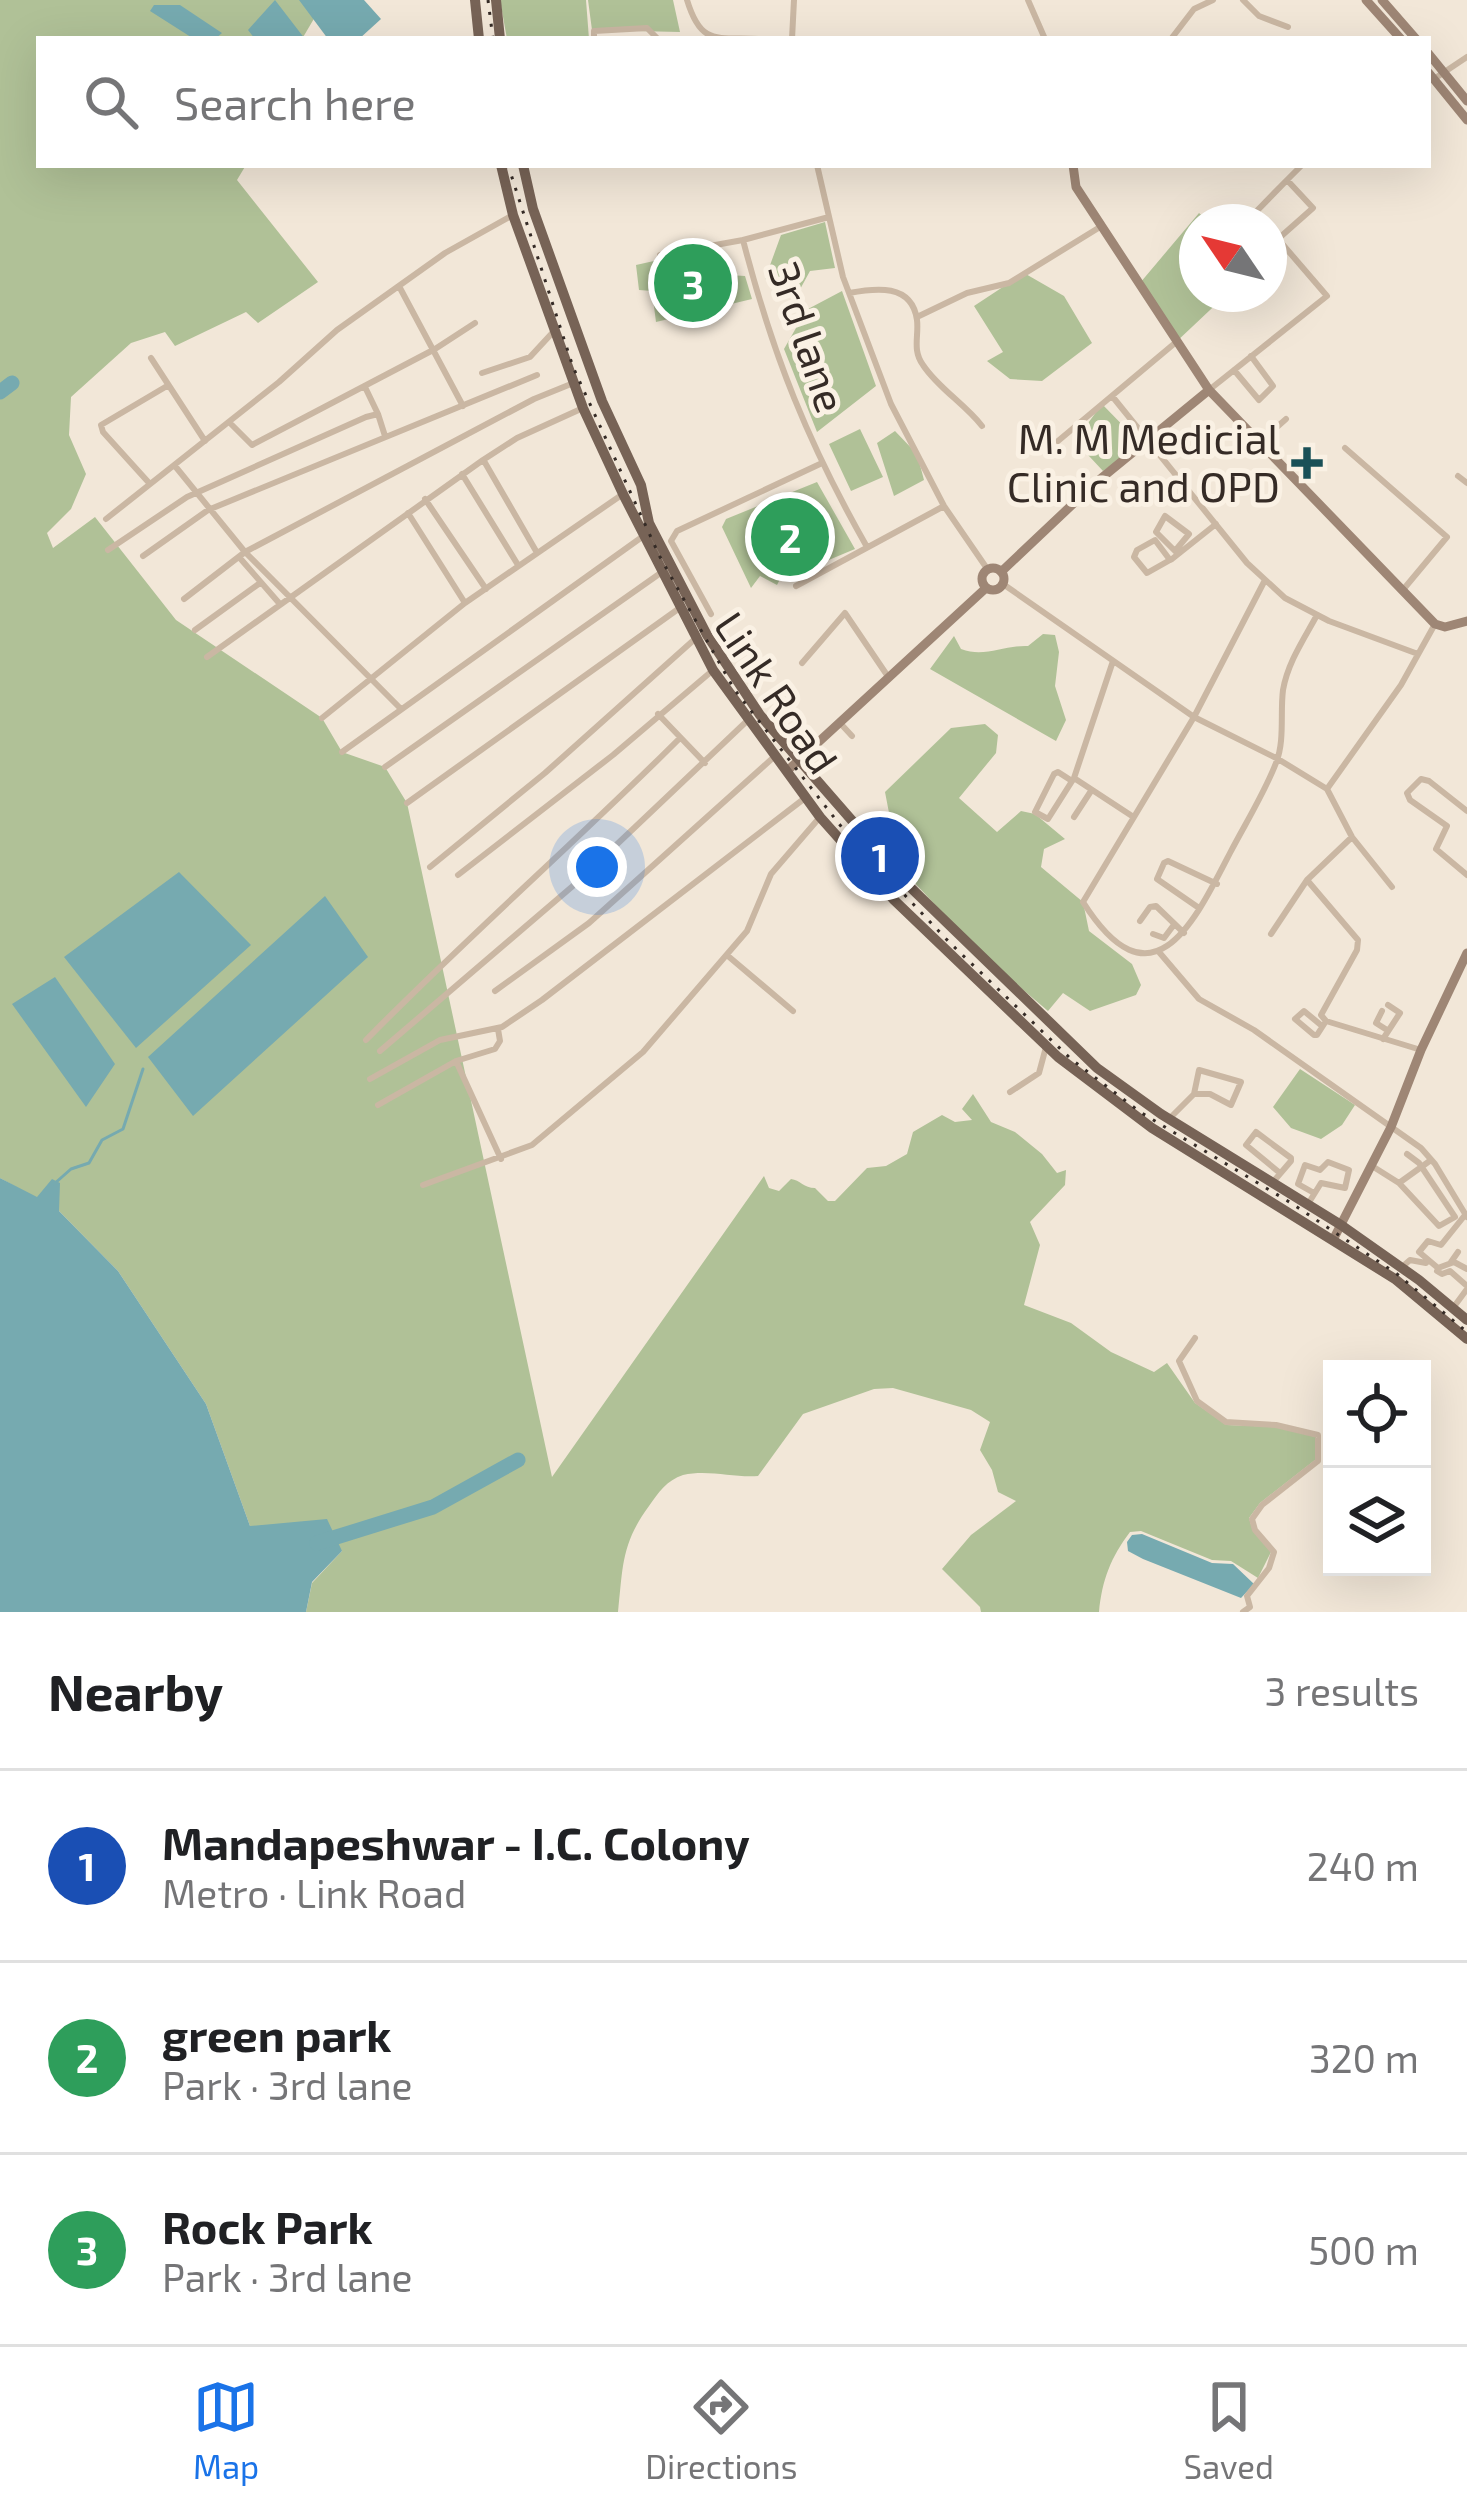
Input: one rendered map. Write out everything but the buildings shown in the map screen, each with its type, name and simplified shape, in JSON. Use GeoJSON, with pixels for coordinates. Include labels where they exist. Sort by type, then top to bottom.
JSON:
{"type":"FeatureCollection","features":[{"type":"Feature","properties":{"kind":"main road"},"geometry":{"type":"LineString","coordinates":[[476,0],[479,36]]}},
{"type":"Feature","properties":{"kind":"main road"},"geometry":{"type":"LineString","coordinates":[[496,0],[500,36]]}},
{"type":"Feature","properties":{"kind":"main road","name":"Link Road"},"geometry":{"type":"LineString","coordinates":[[505,168],[513,215],[583,408],[623,494],[713,670],[820,817],[894,900],[1046,1047],[1152,1128],[1424,1300],[1467,1339]]}},
{"type":"Feature","properties":{"kind":"main road","name":"Link Road"},"geometry":{"type":"LineString","coordinates":[[524,168],[547,248],[608,416],[641,485],[650,523],[726,666],[760,715],[909,886],[1097,1068],[1169,1119],[1311,1199],[1467,1320]]}},
{"type":"Feature","properties":{"kind":"street"},"geometry":{"type":"LineString","coordinates":[[686,0],[697,28],[706,36]]}},
{"type":"Feature","properties":{"kind":"street"},"geometry":{"type":"LineString","coordinates":[[792,36],[794,0]]}},
{"type":"Feature","properties":{"kind":"street"},"geometry":{"type":"LineString","coordinates":[[1028,0],[1045,36]]}},
{"type":"Feature","properties":{"kind":"street"},"geometry":{"type":"LineString","coordinates":[[1191,0],[1201,4]]}},
{"type":"Feature","properties":{"kind":"street"},"geometry":{"type":"LineString","coordinates":[[1174,36],[1201,4],[1213,0]]}},
{"type":"Feature","properties":{"kind":"street"},"geometry":{"type":"LineString","coordinates":[[1243,0],[1259,16],[1288,27]]}},
{"type":"Feature","properties":{"kind":"street"},"geometry":{"type":"LineString","coordinates":[[1366,0],[1398,36]]}},
{"type":"Feature","properties":{"kind":"street"},"geometry":{"type":"LineString","coordinates":[[1382,0],[1414,36]]}},
{"type":"Feature","properties":{"kind":"street"},"geometry":{"type":"LineString","coordinates":[[594,36],[594,31],[647,28],[655,36]]}},
{"type":"Feature","properties":{"kind":"street"},"geometry":{"type":"LineString","coordinates":[[1435,75],[1467,57]]}},
{"type":"Feature","properties":{"kind":"street"},"geometry":{"type":"LineString","coordinates":[[1435,75],[1467,101]]}},
{"type":"Feature","properties":{"kind":"street"},"geometry":{"type":"LineString","coordinates":[[1435,75],[1467,120]]}},
{"type":"Feature","properties":{"kind":"street"},"geometry":{"type":"LineString","coordinates":[[818,168],[849,293],[891,404],[944,506],[988,570],[1193,717],[1279,759],[1327,789],[1352,837],[1393,887]]}},
{"type":"Feature","properties":{"kind":"street"},"geometry":{"type":"LineString","coordinates":[[1073,168],[1076,187],[1209,390],[1435,624],[1467,621]]}},
{"type":"Feature","properties":{"kind":"street"},"geometry":{"type":"LineString","coordinates":[[1263,204],[1299,168]]}},
{"type":"Feature","properties":{"kind":"street"},"geometry":{"type":"LineString","coordinates":[[986,588],[994,590],[1148,438],[1327,296],[1278,239],[1312,208],[1287,179]]}},
{"type":"Feature","properties":{"kind":"street"},"geometry":{"type":"LineString","coordinates":[[106,519],[338,330],[445,253],[513,215]]}},
{"type":"Feature","properties":{"kind":"street"},"geometry":{"type":"LineString","coordinates":[[743,240],[829,217]]}},
{"type":"Feature","properties":{"kind":"street"},"geometry":{"type":"LineString","coordinates":[[917,317],[967,293],[1009,283],[1102,226]]}},
{"type":"Feature","properties":{"kind":"street","name":"3rd lane"},"geometry":{"type":"LineString","coordinates":[[660,255],[743,240],[782,370],[820,464],[867,547]]}},
{"type":"Feature","properties":{"kind":"street"},"geometry":{"type":"LineString","coordinates":[[849,293],[882,287],[908,299],[917,317],[915,345],[922,365],[982,426]]}},
{"type":"Feature","properties":{"kind":"street"},"geometry":{"type":"LineString","coordinates":[[400,288],[463,406]]}},
{"type":"Feature","properties":{"kind":"street"},"geometry":{"type":"LineString","coordinates":[[230,422],[252,445],[435,349],[475,323]]}},
{"type":"Feature","properties":{"kind":"street"},"geometry":{"type":"LineString","coordinates":[[482,374],[530,357],[555,330]]}},
{"type":"Feature","properties":{"kind":"street"},"geometry":{"type":"LineString","coordinates":[[1058,441],[1174,343]]}},
{"type":"Feature","properties":{"kind":"street"},"geometry":{"type":"LineString","coordinates":[[1234,370],[1258,400],[1273,386],[1251,356]]}},
{"type":"Feature","properties":{"kind":"street"},"geometry":{"type":"LineString","coordinates":[[151,358],[205,442]]}},
{"type":"Feature","properties":{"kind":"street"},"geometry":{"type":"LineString","coordinates":[[143,556],[208,510],[537,375]]}},
{"type":"Feature","properties":{"kind":"street"},"geometry":{"type":"LineString","coordinates":[[184,599],[242,554],[574,381]]}},
{"type":"Feature","properties":{"kind":"street"},"geometry":{"type":"LineString","coordinates":[[150,484],[101,425],[167,386]]}},
{"type":"Feature","properties":{"kind":"street"},"geometry":{"type":"LineString","coordinates":[[365,387],[386,437]]}},
{"type":"Feature","properties":{"kind":"street"},"geometry":{"type":"LineString","coordinates":[[1112,396],[1216,524],[1285,598],[1418,654]]}},
{"type":"Feature","properties":{"kind":"street"},"geometry":{"type":"LineString","coordinates":[[207,656],[483,460],[583,408]]}},
{"type":"Feature","properties":{"kind":"street"},"geometry":{"type":"LineString","coordinates":[[108,550],[196,494],[379,414]]}},
{"type":"Feature","properties":{"kind":"street"},"geometry":{"type":"LineString","coordinates":[[1259,443],[1286,419]]}},
{"type":"Feature","properties":{"kind":"street"},"geometry":{"type":"LineString","coordinates":[[1345,448],[1447,537],[1402,591]]}},
{"type":"Feature","properties":{"kind":"street"},"geometry":{"type":"LineString","coordinates":[[483,460],[536,551]]}},
{"type":"Feature","properties":{"kind":"street","name":"3rd lane"},"geometry":{"type":"LineString","coordinates":[[711,614],[671,541],[687,524],[737,506],[820,464]]}},
{"type":"Feature","properties":{"kind":"street"},"geometry":{"type":"LineString","coordinates":[[174,465],[279,603]]}},
{"type":"Feature","properties":{"kind":"street"},"geometry":{"type":"LineString","coordinates":[[462,474],[518,565]]}},
{"type":"Feature","properties":{"kind":"street"},"geometry":{"type":"LineString","coordinates":[[1458,476],[1467,483]]}},
{"type":"Feature","properties":{"kind":"street"},"geometry":{"type":"LineString","coordinates":[[322,718],[466,603],[623,494]]}},
{"type":"Feature","properties":{"kind":"street"},"geometry":{"type":"LineString","coordinates":[[425,499],[486,589]]}},
{"type":"Feature","properties":{"kind":"street"},"geometry":{"type":"LineString","coordinates":[[796,586],[944,506]]}},
{"type":"Feature","properties":{"kind":"street"},"geometry":{"type":"LineString","coordinates":[[408,513],[466,603]]}},
{"type":"Feature","properties":{"kind":"street"},"geometry":{"type":"LineString","coordinates":[[1165,516],[1190,534],[1174,555],[1156,530],[1165,516]]}},
{"type":"Feature","properties":{"kind":"street"},"geometry":{"type":"LineString","coordinates":[[1174,555],[1155,540],[1136,550],[1134,557],[1147,573],[1174,555],[1216,524]]}},
{"type":"Feature","properties":{"kind":"street"},"geometry":{"type":"LineString","coordinates":[[343,752],[644,536]]}},
{"type":"Feature","properties":{"kind":"street"},"geometry":{"type":"LineString","coordinates":[[242,554],[290,596],[400,710]]}},
{"type":"Feature","properties":{"kind":"street"},"geometry":{"type":"LineString","coordinates":[[986,588],[982,579],[988,570]]}},
{"type":"Feature","properties":{"kind":"street"},"geometry":{"type":"LineString","coordinates":[[385,767],[662,572]]}},
{"type":"Feature","properties":{"kind":"street"},"geometry":{"type":"LineString","coordinates":[[1265,580],[1193,717],[1083,902],[1094,918],[1131,949],[1160,952],[1184,933],[1216,884],[1279,759],[1286,676],[1317,614]]}},
{"type":"Feature","properties":{"kind":"street"},"geometry":{"type":"LineString","coordinates":[[195,630],[260,583]]}},
{"type":"Feature","properties":{"kind":"street"},"geometry":{"type":"LineString","coordinates":[[787,771],[986,588]]}},
{"type":"Feature","properties":{"kind":"street"},"geometry":{"type":"LineString","coordinates":[[407,803],[681,607]]}},
{"type":"Feature","properties":{"kind":"street"},"geometry":{"type":"LineString","coordinates":[[802,663],[844,613],[889,678]]}},
{"type":"Feature","properties":{"kind":"street"},"geometry":{"type":"LineString","coordinates":[[1327,789],[1402,685],[1435,624]]}},
{"type":"Feature","properties":{"kind":"street"},"geometry":{"type":"LineString","coordinates":[[430,867],[696,638]]}},
{"type":"Feature","properties":{"kind":"street"},"geometry":{"type":"LineString","coordinates":[[1113,661],[1074,779],[1048,819],[1035,812],[1058,772],[1074,779],[1089,795],[1132,816]]}},
{"type":"Feature","properties":{"kind":"street"},"geometry":{"type":"LineString","coordinates":[[458,875],[614,755],[713,670]]}},
{"type":"Feature","properties":{"kind":"street"},"geometry":{"type":"LineString","coordinates":[[658,714],[705,763]]}},
{"type":"Feature","properties":{"kind":"street"},"geometry":{"type":"LineString","coordinates":[[380,1051],[574,885],[748,720]]}},
{"type":"Feature","properties":{"kind":"street"},"geometry":{"type":"LineString","coordinates":[[839,724],[850,738]]}},
{"type":"Feature","properties":{"kind":"street"},"geometry":{"type":"LineString","coordinates":[[366,1040],[446,958],[592,826],[680,738]]}},
{"type":"Feature","properties":{"kind":"street"},"geometry":{"type":"LineString","coordinates":[[495,991],[589,923],[775,756]]}},
{"type":"Feature","properties":{"kind":"street"},"geometry":{"type":"LineString","coordinates":[[1467,811],[1421,779],[1407,793],[1447,826],[1436,849],[1467,875]]}},
{"type":"Feature","properties":{"kind":"street"},"geometry":{"type":"LineString","coordinates":[[1074,817],[1089,795]]}},
{"type":"Feature","properties":{"kind":"street"},"geometry":{"type":"LineString","coordinates":[[370,1079],[440,1040],[498,1028],[542,1000],[805,798]]}},
{"type":"Feature","properties":{"kind":"street"},"geometry":{"type":"LineString","coordinates":[[423,1185],[501,1159],[549,1135],[643,1052],[747,931],[770,874],[820,817]]}},
{"type":"Feature","properties":{"kind":"street"},"geometry":{"type":"LineString","coordinates":[[1271,934],[1307,880],[1352,837]]}},
{"type":"Feature","properties":{"kind":"street"},"geometry":{"type":"LineString","coordinates":[[1200,908],[1157,879],[1165,862],[1216,884]]}},
{"type":"Feature","properties":{"kind":"street"},"geometry":{"type":"LineString","coordinates":[[1307,880],[1358,940],[1322,1015],[1324,1024],[1421,1050]]}},
{"type":"Feature","properties":{"kind":"street"},"geometry":{"type":"LineString","coordinates":[[1141,921],[1156,906],[1184,933]]}},
{"type":"Feature","properties":{"kind":"street"},"geometry":{"type":"LineString","coordinates":[[1153,934],[1164,938],[1173,926]]}},
{"type":"Feature","properties":{"kind":"street"},"geometry":{"type":"LineString","coordinates":[[1160,952],[1199,999],[1254,1030],[1431,1160],[1466,1216],[1441,1245],[1428,1241],[1420,1252],[1438,1268],[1458,1252]]}},
{"type":"Feature","properties":{"kind":"street"},"geometry":{"type":"LineString","coordinates":[[728,956],[793,1011]]}},
{"type":"Feature","properties":{"kind":"street"},"geometry":{"type":"LineString","coordinates":[[1333,1240],[1391,1127],[1421,1050],[1465,961]]}},
{"type":"Feature","properties":{"kind":"street"},"geometry":{"type":"LineString","coordinates":[[1385,1008],[1400,1013],[1392,1030],[1387,1030],[1376,1023],[1385,1008]]}},
{"type":"Feature","properties":{"kind":"street"},"geometry":{"type":"LineString","coordinates":[[378,1105],[457,1061],[495,1048],[500,1041],[498,1028]]}},
{"type":"Feature","properties":{"kind":"street"},"geometry":{"type":"LineString","coordinates":[[1383,1039],[1387,1030]]}},
{"type":"Feature","properties":{"kind":"street"},"geometry":{"type":"LineString","coordinates":[[1010,1092],[1039,1072],[1046,1047]]}},
{"type":"Feature","properties":{"kind":"street"},"geometry":{"type":"LineString","coordinates":[[457,1061],[501,1159]]}},
{"type":"Feature","properties":{"kind":"street"},"geometry":{"type":"LineString","coordinates":[[1169,1119],[1194,1094],[1210,1094],[1231,1105],[1241,1082],[1199,1070],[1194,1094]]}},
{"type":"Feature","properties":{"kind":"street"},"geometry":{"type":"LineString","coordinates":[[1256,1132],[1291,1158],[1277,1178],[1246,1145],[1256,1132]]}},
{"type":"Feature","properties":{"kind":"street"},"geometry":{"type":"LineString","coordinates":[[1372,1166],[1399,1183],[1442,1227],[1456,1214],[1407,1154]]}},
{"type":"Feature","properties":{"kind":"street"},"geometry":{"type":"LineString","coordinates":[[1399,1183],[1431,1160]]}},
{"type":"Feature","properties":{"kind":"street"},"geometry":{"type":"LineString","coordinates":[[1328,1162],[1349,1170],[1345,1188],[1321,1183],[1311,1199],[1298,1184],[1306,1166],[1320,1170],[1328,1162]]}},
{"type":"Feature","properties":{"kind":"street"},"geometry":{"type":"LineString","coordinates":[[1402,1268],[1410,1260],[1442,1274],[1450,1271],[1467,1287],[1453,1308]]}},
{"type":"Feature","properties":{"kind":"street"},"geometry":{"type":"LineString","coordinates":[[1451,1262],[1467,1269]]}},
{"type":"Feature","properties":{"kind":"street"},"geometry":{"type":"LineString","coordinates":[[1195,1338],[1179,1361],[1197,1401],[1226,1422],[1276,1425],[1318,1435],[1318,1461],[1262,1505],[1252,1519],[1255,1530],[1274,1552],[1269,1568],[1247,1596],[1250,1606],[1244,1612]]}},
{"type":"Feature","properties":{"kind":"green space"},"geometry":{"type":"Polygon","coordinates":[[[0,0],[325,0],[304,36],[36,36],[36,168],[244,168],[237,180],[318,282],[258,323],[246,312],[175,346],[165,332],[131,343],[71,397],[69,435],[86,474],[71,509],[47,533],[53,548],[95,517],[176,620],[322,718],[342,752],[385,767],[407,803],[552,1477],[764,1176],[769,1188],[779,1191],[791,1179],[835,1201],[867,1168],[886,1166],[907,1154],[913,1132],[942,1115],[955,1122],[972,1120],[962,1109],[973,1094],[991,1122],[1015,1132],[1057,1173],[1066,1170],[1065,1185],[1030,1222],[1040,1245],[1024,1305],[1071,1323],[1111,1352],[1154,1372],[1167,1363],[1195,1403],[1227,1425],[1278,1427],[1316,1437],[1315,1460],[1260,1503],[1249,1518],[1253,1531],[1271,1552],[1258,1578],[1231,1561],[1212,1560],[1141,1531],[1130,1532],[1109,1569],[1099,1612],[981,1612],[942,1569],[971,1535],[1016,1501],[998,1492],[980,1450],[990,1422],[971,1410],[893,1388],[874,1389],[803,1414],[758,1476],[692,1473],[668,1484],[628,1544],[618,1612],[306,1612],[312,1583],[342,1551],[250,1526],[206,1404],[118,1271],[59,1211],[0,1178],[0,0]]]}},
{"type":"Feature","properties":{"kind":"green space"},"geometry":{"type":"Polygon","coordinates":[[[500,0],[586,0],[589,36],[506,36],[500,0]]]}},
{"type":"Feature","properties":{"kind":"green space"},"geometry":{"type":"Polygon","coordinates":[[[588,0],[673,0],[680,32],[592,30],[588,0]]]}},
{"type":"Feature","properties":{"kind":"green space"},"geometry":{"type":"Polygon","coordinates":[[[825,222],[835,268],[810,271],[798,293],[765,279],[781,235],[825,222]]]}},
{"type":"Feature","properties":{"kind":"green space"},"geometry":{"type":"Polygon","coordinates":[[[1179,237],[1179,312],[1208,312],[1175,343],[1140,283],[1179,237]]]}},
{"type":"Feature","properties":{"kind":"green space"},"geometry":{"type":"Polygon","coordinates":[[[712,248],[712,274],[745,276],[752,299],[656,322],[652,291],[639,290],[636,265],[712,248]]]}},
{"type":"Feature","properties":{"kind":"green space"},"geometry":{"type":"Polygon","coordinates":[[[1024,273],[1064,296],[1092,343],[1042,381],[1010,379],[987,361],[1003,352],[974,306],[1024,273]]]}},
{"type":"Feature","properties":{"kind":"green space"},"geometry":{"type":"Polygon","coordinates":[[[842,291],[876,386],[817,432],[784,349],[796,328],[791,318],[842,291]]]}},
{"type":"Feature","properties":{"kind":"green space"},"geometry":{"type":"Polygon","coordinates":[[[1102,404],[1141,444],[1103,471],[1075,441],[1102,404]]]}},
{"type":"Feature","properties":{"kind":"green space"},"geometry":{"type":"Polygon","coordinates":[[[860,429],[883,477],[851,491],[829,444],[860,429]]]}},
{"type":"Feature","properties":{"kind":"green space"},"geometry":{"type":"Polygon","coordinates":[[[895,431],[917,454],[924,480],[894,496],[877,443],[895,431]]]}},
{"type":"Feature","properties":{"kind":"green space"},"geometry":{"type":"Polygon","coordinates":[[[817,482],[855,549],[800,572],[784,571],[777,585],[760,576],[751,588],[722,527],[726,519],[817,482]]]}},
{"type":"Feature","properties":{"kind":"green space"},"geometry":{"type":"Polygon","coordinates":[[[1043,634],[1055,635],[1059,652],[1055,686],[1066,720],[1056,741],[930,669],[954,636],[961,649],[978,652],[1028,646],[1043,634]]]}},
{"type":"Feature","properties":{"kind":"green space"},"geometry":{"type":"Polygon","coordinates":[[[985,724],[998,735],[996,753],[959,798],[997,832],[1021,811],[1035,814],[1065,839],[1044,849],[1041,867],[1083,902],[1089,931],[1132,964],[1141,985],[1136,995],[1090,1011],[1063,993],[1048,1011],[980,953],[886,852],[900,841],[885,792],[951,728],[985,724]]]}},
{"type":"Feature","properties":{"kind":"green space"},"geometry":{"type":"Polygon","coordinates":[[[1300,1069],[1355,1105],[1342,1125],[1321,1139],[1291,1128],[1273,1107],[1300,1069]]]}},
{"type":"Feature","properties":{"kind":"water"},"geometry":{"type":"Polygon","coordinates":[[[275,0],[303,36],[253,36],[248,30],[275,0]]]}},
{"type":"Feature","properties":{"kind":"water"},"geometry":{"type":"Polygon","coordinates":[[[299,0],[364,0],[381,19],[362,36],[326,36],[299,0]]]}},
{"type":"Feature","properties":{"kind":"water"},"geometry":{"type":"Polygon","coordinates":[[[154,5],[180,5],[222,33],[189,36],[150,11],[154,5]]]}},
{"type":"Feature","properties":{"kind":"water"},"geometry":{"type":"Polygon","coordinates":[[[179,872],[251,945],[136,1048],[64,957],[179,872]]]}},
{"type":"Feature","properties":{"kind":"water"},"geometry":{"type":"Polygon","coordinates":[[[325,896],[368,957],[193,1116],[148,1057],[325,896]]]}},
{"type":"Feature","properties":{"kind":"water"},"geometry":{"type":"Polygon","coordinates":[[[55,977],[115,1064],[86,1107],[12,1004],[55,977]]]}},
{"type":"Feature","properties":{"kind":"water"},"geometry":{"type":"Polygon","coordinates":[[[0,1178],[37,1197],[52,1179],[60,1183],[59,1211],[118,1271],[206,1404],[250,1526],[327,1519],[342,1551],[312,1582],[306,1612],[0,1612],[0,1178]]]}},
{"type":"Feature","properties":{"kind":"water"},"geometry":{"type":"Polygon","coordinates":[[[1142,1534],[1212,1563],[1233,1564],[1254,1584],[1241,1598],[1143,1559],[1128,1551],[1127,1542],[1132,1535],[1142,1534]]]}},
{"type":"Feature","properties":{"kind":"waterway"},"geometry":{"type":"LineString","coordinates":[[0,392],[12,383]]}},
{"type":"Feature","properties":{"kind":"waterway"},"geometry":{"type":"LineString","coordinates":[[54,1184],[71,1169],[89,1163],[102,1140],[123,1129],[143,1069]]}},
{"type":"Feature","properties":{"kind":"waterway"},"geometry":{"type":"LineString","coordinates":[[317,1543],[433,1507],[518,1460]]}},
{"type":"Feature","properties":{"kind":"railway"},"geometry":{"type":"LineString","coordinates":[[488,0],[493,36]]}},
{"type":"Feature","properties":{"kind":"railway"},"geometry":{"type":"LineString","coordinates":[[509,168],[573,367],[660,557],[734,689],[847,834],[950,943],[1071,1059],[1140,1112],[1397,1274],[1467,1332]]}},
{"type":"Feature","properties":{"kind":"place","name":"Rock Park"},"geometry":{"type":"Point","coordinates":[693,283]}},
{"type":"Feature","properties":{"kind":"place","name":"M. M Medicial Clinic and OPD"},"geometry":{"type":"Point","coordinates":[1307,463]}},
{"type":"Feature","properties":{"kind":"place","name":"green park"},"geometry":{"type":"Point","coordinates":[790,537]}},
{"type":"Feature","properties":{"kind":"place","name":"Mandapeshwar - I.C. Colony"},"geometry":{"type":"Point","coordinates":[880,856]}}]}
